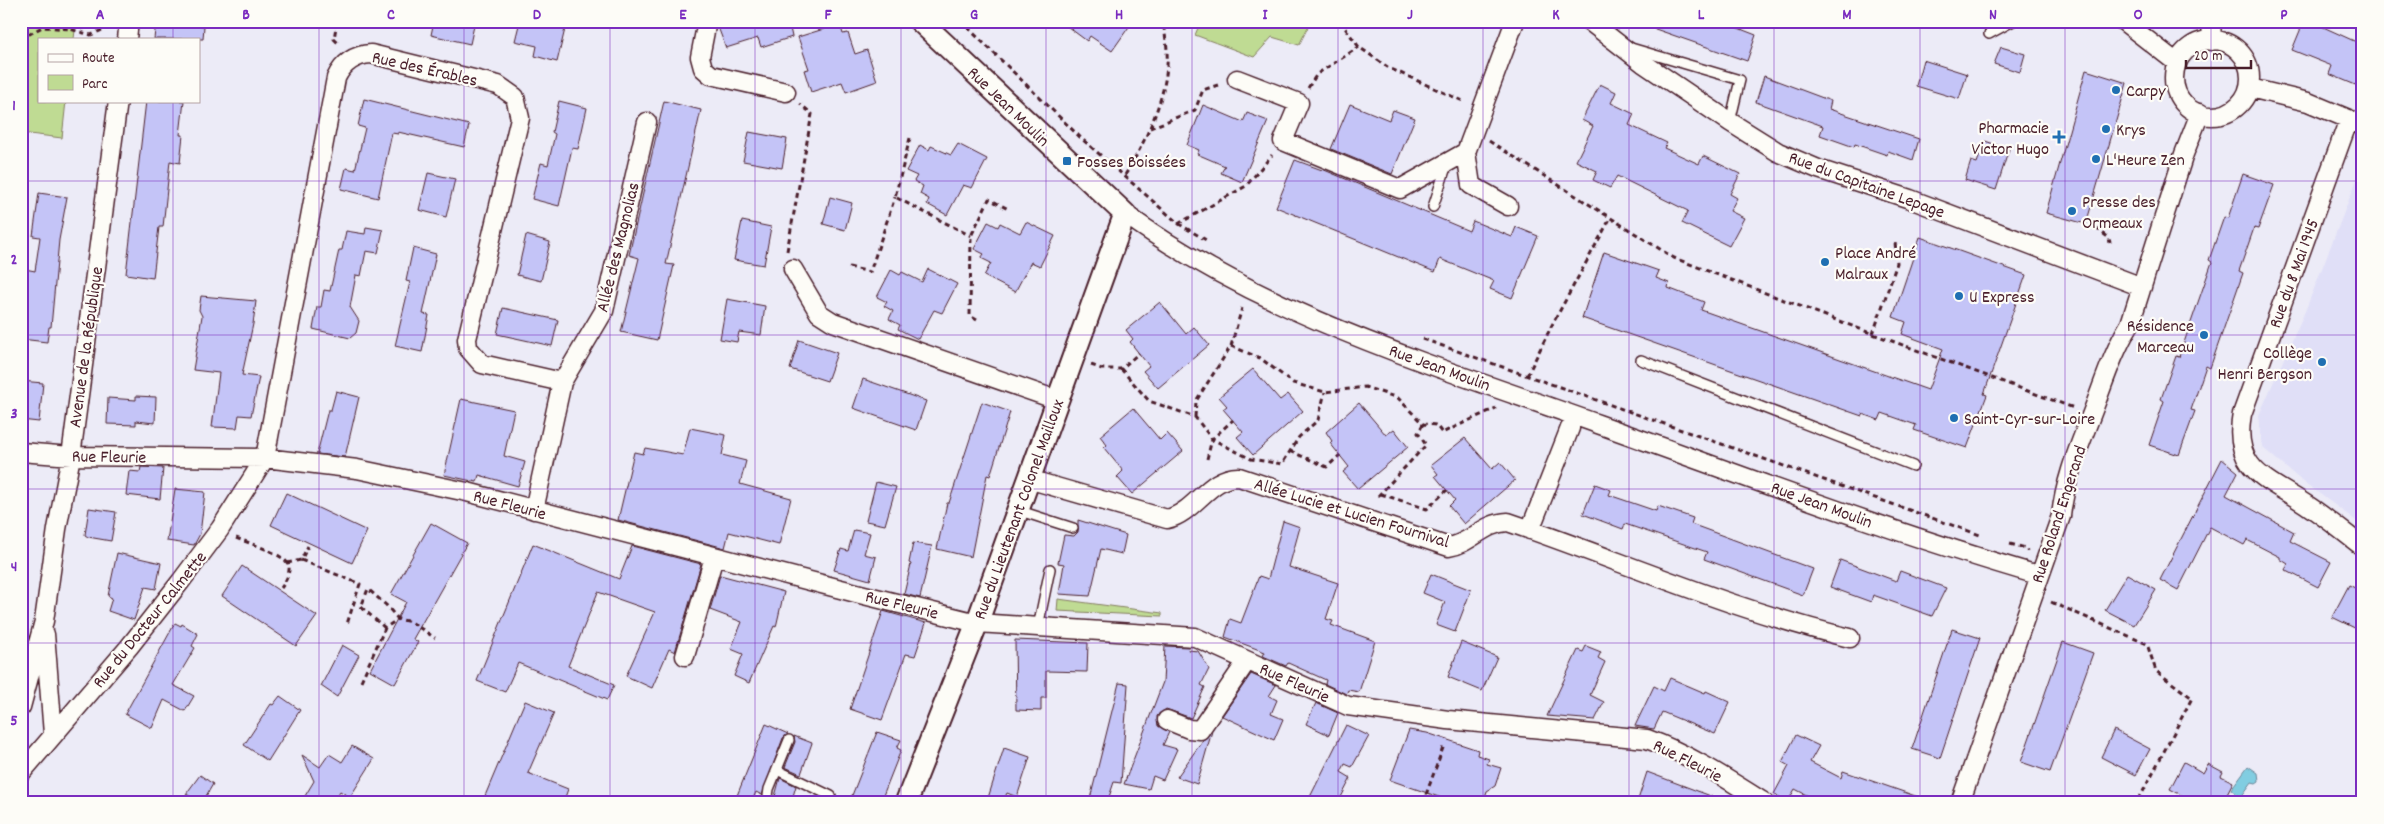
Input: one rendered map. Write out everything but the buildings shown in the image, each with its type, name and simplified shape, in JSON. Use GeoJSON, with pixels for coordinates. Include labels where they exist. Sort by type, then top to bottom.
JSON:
{"type":"FeatureCollection","features":[{"type":"Feature","properties":{"kind":"street"},"geometry":{"type":"LineString","coordinates":[[707,21],[700,57],[703,68],[711,75],[786,92]]}},
{"type":"Feature","properties":{"kind":"street","name":"Rue Jean Moulin"},"geometry":{"type":"LineString","coordinates":[[920,21],[1125,214],[1160,239],[1222,274],[1341,332],[1889,528],[2038,575]]}},
{"type":"Feature","properties":{"kind":"street"},"geometry":{"type":"LineString","coordinates":[[1508,206],[1471,185],[1466,152],[1514,21]]}},
{"type":"Feature","properties":{"kind":"street","name":"Rue du Capitaine Lepage"},"geometry":{"type":"LineString","coordinates":[[1589,21],[1618,44],[1730,122],[1778,152],[1818,169],[1910,199],[2142,286]]}},
{"type":"Feature","properties":{"kind":"street"},"geometry":{"type":"LineString","coordinates":[[2124,21],[2176,63]]}},
{"type":"Feature","properties":{"kind":"street"},"geometry":{"type":"LineString","coordinates":[[2211,21],[2212,41]]}},
{"type":"Feature","properties":{"kind":"street"},"geometry":{"type":"LineString","coordinates":[[2212,41],[2226,43],[2238,50],[2246,61],[2250,74],[2250,88],[2243,103],[2230,114],[2216,116],[2200,113],[2189,107],[2176,89],[2173,77],[2176,63],[2184,52],[2197,43],[2212,41]]}},
{"type":"Feature","properties":{"kind":"street","name":"Rue des Érables"},"geometry":{"type":"LineString","coordinates":[[265,458],[336,78],[341,67],[351,59],[362,55],[371,54],[498,85],[515,97],[520,118],[467,338],[468,348],[482,364],[562,382]]}},
{"type":"Feature","properties":{"kind":"street"},"geometry":{"type":"LineString","coordinates":[[1237,79],[1299,103],[1283,141],[1400,189],[1466,152]]}},
{"type":"Feature","properties":{"kind":"street"},"geometry":{"type":"LineString","coordinates":[[2250,88],[2308,102],[2356,122]]}},
{"type":"Feature","properties":{"kind":"street","name":"Avenue de la République"},"geometry":{"type":"LineString","coordinates":[[21,707],[44,621],[57,529],[71,456],[118,102]]}},
{"type":"Feature","properties":{"kind":"street","name":"Rue Roland Engerand"},"geometry":{"type":"LineString","coordinates":[[1960,803],[2025,622],[2038,575],[2061,516],[2064,490],[2116,348],[2130,324],[2184,154],[2200,113]]}},
{"type":"Feature","properties":{"kind":"street","name":"Allée des Magnolias"},"geometry":{"type":"LineString","coordinates":[[534,510],[562,382],[604,311],[647,122]]}},
{"type":"Feature","properties":{"kind":"street","name":"Rue du 8 Mai 1945"},"geometry":{"type":"LineString","coordinates":[[2356,122],[2245,404],[2239,430],[2240,444],[2245,458],[2259,476],[2310,507],[2363,547]]}},
{"type":"Feature","properties":{"kind":"street","name":"Rue du Lieutenant Colonel Mailloux"},"geometry":{"type":"LineString","coordinates":[[906,803],[977,623],[1125,214]]}},
{"type":"Feature","properties":{"kind":"street"},"geometry":{"type":"LineString","coordinates":[[793,269],[819,313],[833,322],[1057,400]]}},
{"type":"Feature","properties":{"kind":"street"},"geometry":{"type":"LineString","coordinates":[[1530,530],[1570,428]]}},
{"type":"Feature","properties":{"kind":"street","name":"Rue Fleurie"},"geometry":{"type":"LineString","coordinates":[[21,452],[71,456],[265,458],[356,469],[468,492],[977,623],[1195,638],[1348,706],[1448,720],[1647,739],[1667,746],[1717,773],[1765,803]]}},
{"type":"Feature","properties":{"kind":"street","name":"Rue du Docteur Calmette"},"geometry":{"type":"LineString","coordinates":[[21,773],[129,647],[181,581],[220,529],[265,458]]}},
{"type":"Feature","properties":{"kind":"street","name":"Allée Lucie et Lucien Fournival"},"geometry":{"type":"LineString","coordinates":[[1028,479],[1167,519],[1183,513],[1220,481],[1230,477],[1239,477],[1449,547],[1456,546],[1490,525],[1508,522],[1703,594],[1792,624],[1850,638]]}},
{"type":"Feature","properties":{"kind":"street"},"geometry":{"type":"LineString","coordinates":[[685,656],[714,556]]}},
{"type":"Feature","properties":{"kind":"street","name":"Avenue de la République"},"geometry":{"type":"LineString","coordinates":[[44,621],[53,734]]}},
{"type":"Feature","properties":{"kind":"street"},"geometry":{"type":"LineString","coordinates":[[1167,720],[1189,729],[1200,730],[1247,661]]}},
{"type":"Feature","properties":{"kind":"lane"},"geometry":{"type":"LineString","coordinates":[[1989,34],[2013,21]]}},
{"type":"Feature","properties":{"kind":"lane"},"geometry":{"type":"LineString","coordinates":[[1618,44],[1740,80],[1730,122]]}},
{"type":"Feature","properties":{"kind":"lane"},"geometry":{"type":"LineString","coordinates":[[1433,207],[1448,162]]}},
{"type":"Feature","properties":{"kind":"lane"},"geometry":{"type":"LineString","coordinates":[[1641,360],[1913,466]]}},
{"type":"Feature","properties":{"kind":"lane"},"geometry":{"type":"LineString","coordinates":[[1017,510],[1073,528]]}},
{"type":"Feature","properties":{"kind":"lane"},"geometry":{"type":"LineString","coordinates":[[1038,627],[1050,569]]}},
{"type":"Feature","properties":{"kind":"lane"},"geometry":{"type":"LineString","coordinates":[[767,803],[769,789],[789,740]]}},
{"type":"Feature","properties":{"kind":"lane"},"geometry":{"type":"LineString","coordinates":[[777,770],[831,796]]}},
{"type":"Feature","properties":{"kind":"path"},"geometry":{"type":"LineString","coordinates":[[22,21],[28,34]]}},
{"type":"Feature","properties":{"kind":"path"},"geometry":{"type":"LineString","coordinates":[[337,21],[334,38],[351,59]]}},
{"type":"Feature","properties":{"kind":"path","name":"Rue Jean Moulin"},"geometry":{"type":"LineString","coordinates":[[962,21],[1082,139],[1179,224],[1213,245]]}},
{"type":"Feature","properties":{"kind":"path"},"geometry":{"type":"LineString","coordinates":[[1125,175],[1139,153],[1164,84],[1167,53],[1162,21]]}},
{"type":"Feature","properties":{"kind":"path"},"geometry":{"type":"LineString","coordinates":[[1340,21],[1359,47],[1389,68],[1481,109]]}},
{"type":"Feature","properties":{"kind":"path"},"geometry":{"type":"LineString","coordinates":[[21,39],[42,27],[70,29],[91,35],[114,25],[128,29]]}},
{"type":"Feature","properties":{"kind":"path"},"geometry":{"type":"LineString","coordinates":[[1299,103],[1317,74],[1359,47]]}},
{"type":"Feature","properties":{"kind":"path"},"geometry":{"type":"LineString","coordinates":[[1149,128],[1195,110],[1203,90],[1237,79]]}},
{"type":"Feature","properties":{"kind":"path"},"geometry":{"type":"LineString","coordinates":[[786,92],[812,114],[787,250],[793,269]]}},
{"type":"Feature","properties":{"kind":"path"},"geometry":{"type":"LineString","coordinates":[[1474,131],[1674,258],[2091,415]]}},
{"type":"Feature","properties":{"kind":"path"},"geometry":{"type":"LineString","coordinates":[[849,267],[870,272],[895,197],[910,138]]}},
{"type":"Feature","properties":{"kind":"path"},"geometry":{"type":"LineString","coordinates":[[1179,224],[1246,186],[1283,141]]}},
{"type":"Feature","properties":{"kind":"path"},"geometry":{"type":"LineString","coordinates":[[895,197],[971,236]]}},
{"type":"Feature","properties":{"kind":"path"},"geometry":{"type":"LineString","coordinates":[[977,320],[970,316],[971,236],[989,199],[1010,210]]}},
{"type":"Feature","properties":{"kind":"path"},"geometry":{"type":"LineString","coordinates":[[1527,376],[1552,324],[1611,217]]}},
{"type":"Feature","properties":{"kind":"path"},"geometry":{"type":"LineString","coordinates":[[2096,228],[2109,238],[2110,243]]}},
{"type":"Feature","properties":{"kind":"path"},"geometry":{"type":"LineString","coordinates":[[1873,334],[1897,263],[1895,242]]}},
{"type":"Feature","properties":{"kind":"path"},"geometry":{"type":"LineString","coordinates":[[1195,417],[1196,401],[1231,346],[1242,308]]}},
{"type":"Feature","properties":{"kind":"path","name":"Rue Jean Moulin"},"geometry":{"type":"LineString","coordinates":[[1418,337],[1992,539]]}},
{"type":"Feature","properties":{"kind":"path"},"geometry":{"type":"LineString","coordinates":[[1231,346],[1260,358],[1293,383],[1325,392],[1365,387],[1398,398],[1423,424],[1436,425],[1442,433],[1501,405]]}},
{"type":"Feature","properties":{"kind":"path"},"geometry":{"type":"LineString","coordinates":[[1072,357],[1102,369],[1121,369],[1139,353]]}},
{"type":"Feature","properties":{"kind":"path"},"geometry":{"type":"LineString","coordinates":[[1121,369],[1149,401],[1195,417],[1212,439],[1251,459],[1282,464],[1299,437],[1318,420],[1325,392]]}},
{"type":"Feature","properties":{"kind":"path"},"geometry":{"type":"LineString","coordinates":[[1207,459],[1212,439],[1233,420]]}},
{"type":"Feature","properties":{"kind":"path"},"geometry":{"type":"LineString","coordinates":[[1423,424],[1418,434],[1426,445],[1380,495],[1427,509],[1447,490]]}},
{"type":"Feature","properties":{"kind":"path"},"geometry":{"type":"LineString","coordinates":[[1290,452],[1327,467],[1340,456]]}},
{"type":"Feature","properties":{"kind":"path"},"geometry":{"type":"LineString","coordinates":[[235,538],[262,548],[287,563],[301,560],[360,584],[347,624]]}},
{"type":"Feature","properties":{"kind":"path"},"geometry":{"type":"LineString","coordinates":[[2001,542],[2026,548]]}},
{"type":"Feature","properties":{"kind":"path"},"geometry":{"type":"LineString","coordinates":[[301,560],[308,546]]}},
{"type":"Feature","properties":{"kind":"path"},"geometry":{"type":"LineString","coordinates":[[281,588],[287,576],[289,566],[287,563]]}},
{"type":"Feature","properties":{"kind":"path"},"geometry":{"type":"LineString","coordinates":[[385,628],[361,607],[368,589],[398,619],[411,622],[435,638]]}},
{"type":"Feature","properties":{"kind":"path"},"geometry":{"type":"LineString","coordinates":[[2033,594],[2147,644],[2156,671],[2192,698],[2137,803]]}},
{"type":"Feature","properties":{"kind":"path"},"geometry":{"type":"LineString","coordinates":[[361,681],[385,628],[398,619]]}},
{"type":"Feature","properties":{"kind":"path"},"geometry":{"type":"LineString","coordinates":[[1423,803],[1444,745]]}},
{"type":"Feature","properties":{"kind":"shaded area","name":"Collège Henri Bergson"},"geometry":{"type":"Polygon","coordinates":[[[2363,164],[2363,526],[2297,477],[2262,447],[2259,415],[2306,309],[2363,164]]]}},
{"type":"Feature","properties":{"kind":"green space"},"geometry":{"type":"Polygon","coordinates":[[[21,21],[76,21],[74,38],[38,38],[38,102],[66,102],[62,138],[21,133],[21,21]]]}},
{"type":"Feature","properties":{"kind":"green space"},"geometry":{"type":"Polygon","coordinates":[[[1201,21],[1250,21],[1257,24],[1263,21],[1310,23],[1299,45],[1272,37],[1254,57],[1195,35],[1201,21]]]}},
{"type":"Feature","properties":{"kind":"green space"},"geometry":{"type":"Polygon","coordinates":[[[1058,599],[1162,613],[1162,616],[1057,611],[1058,599]]]}},
{"type":"Feature","properties":{"kind":"water"},"geometry":{"type":"Polygon","coordinates":[[[2248,766],[2258,773],[2259,781],[2256,783],[2252,782],[2241,797],[2231,789],[2248,766]]]}},
{"type":"Feature","properties":{"kind":"place","name":"Carpy"},"geometry":{"type":"Point","coordinates":[2116,90]}},
{"type":"Feature","properties":{"kind":"place","name":"Krys"},"geometry":{"type":"Point","coordinates":[2106,129]}},
{"type":"Feature","properties":{"kind":"place","name":"Pharmacie Victor Hugo"},"geometry":{"type":"Point","coordinates":[2059,137]}},
{"type":"Feature","properties":{"kind":"place","name":"L'Heure Zen"},"geometry":{"type":"Point","coordinates":[2096,159]}},
{"type":"Feature","properties":{"kind":"place","name":"Fosses Boissées"},"geometry":{"type":"Point","coordinates":[1067,161]}},
{"type":"Feature","properties":{"kind":"place","name":"Presse des Ormeaux"},"geometry":{"type":"Point","coordinates":[2072,211]}},
{"type":"Feature","properties":{"kind":"place","name":"Place André Malraux"},"geometry":{"type":"Point","coordinates":[1825,262]}},
{"type":"Feature","properties":{"kind":"place","name":"U Express"},"geometry":{"type":"Point","coordinates":[1959,296]}},
{"type":"Feature","properties":{"kind":"place","name":"Résidence Marceau"},"geometry":{"type":"Point","coordinates":[2204,335]}},
{"type":"Feature","properties":{"kind":"place","name":"Collège Henri Bergson"},"geometry":{"type":"Point","coordinates":[2322,362]}},
{"type":"Feature","properties":{"kind":"place","name":"Saint-Cyr-sur-Loire"},"geometry":{"type":"Point","coordinates":[1954,418]}}]}
